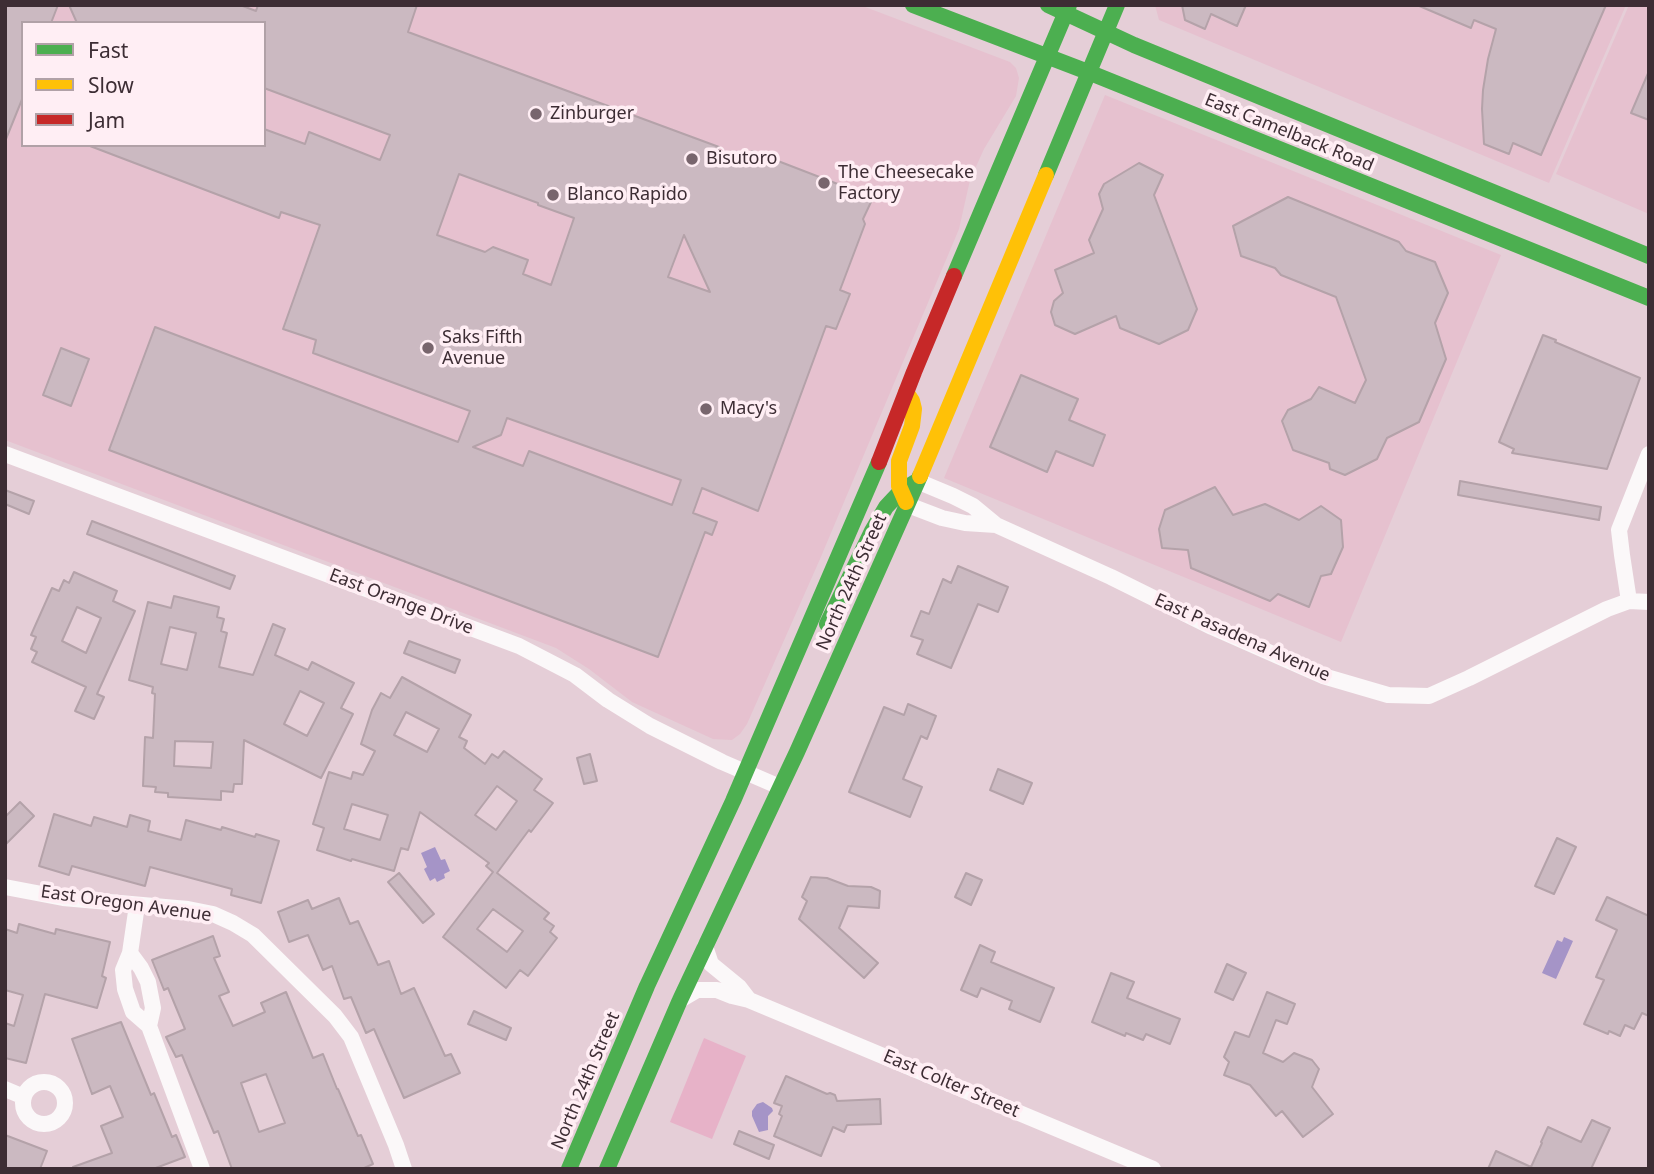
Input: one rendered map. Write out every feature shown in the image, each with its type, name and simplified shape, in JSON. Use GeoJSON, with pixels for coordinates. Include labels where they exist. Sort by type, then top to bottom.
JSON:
{"type":"FeatureCollection","features":[{"type":"Feature","properties":{"kind":"main road","name":"East Camelback Road"},"geometry":{"type":"LineString","coordinates":[[913,5],[1088,72],[1649,298]]}},
{"type":"Feature","properties":{"kind":"main road","name":"East Camelback Road"},"geometry":{"type":"LineString","coordinates":[[1048,5],[1067,10],[1104,33],[1649,256]]}},
{"type":"Feature","properties":{"kind":"main road"},"geometry":{"type":"LineString","coordinates":[[746,773],[768,747],[872,531],[886,508],[904,498],[917,481],[1116,5]]}},
{"type":"Feature","properties":{"kind":"main road","name":"North 24th Street"},"geometry":{"type":"LineString","coordinates":[[569,1169],[647,986],[746,773],[877,469],[906,392],[1067,10]]}},
{"type":"Feature","properties":{"kind":"main road"},"geometry":{"type":"LineString","coordinates":[[904,498],[898,478],[899,461],[914,418],[912,401],[906,392]]}},
{"type":"Feature","properties":{"kind":"main road","name":"North 24th Street"},"geometry":{"type":"LineString","coordinates":[[607,1169],[680,1000],[780,787],[904,498]]}},
{"type":"Feature","properties":{"kind":"street","name":"East Orange Drive"},"geometry":{"type":"LineString","coordinates":[[5,454],[519,646],[575,675],[608,700],[650,726],[780,787]]}},
{"type":"Feature","properties":{"kind":"street"},"geometry":{"type":"LineString","coordinates":[[1629,601],[1619,530],[1649,454]]}},
{"type":"Feature","properties":{"kind":"street","name":"East Pasadena Avenue"},"geometry":{"type":"LineString","coordinates":[[917,481],[973,506],[996,525],[1212,627],[1317,674],[1388,695],[1429,696],[1608,609],[1629,601],[1649,602]]}},
{"type":"Feature","properties":{"kind":"street","name":"East Pasadena Avenue"},"geometry":{"type":"LineString","coordinates":[[904,498],[942,518],[996,525]]}},
{"type":"Feature","properties":{"kind":"street","name":"East Oregon Avenue"},"geometry":{"type":"LineString","coordinates":[[5,887],[63,898],[188,909],[212,914],[253,935],[335,1016],[351,1037],[404,1169]]}},
{"type":"Feature","properties":{"kind":"street"},"geometry":{"type":"LineString","coordinates":[[138,905],[130,953],[123,970],[125,989],[133,1012],[149,1026],[202,1169]]}},
{"type":"Feature","properties":{"kind":"street","name":"East Colter Street"},"geometry":{"type":"LineString","coordinates":[[705,946],[711,964],[739,987],[749,1000]]}},
{"type":"Feature","properties":{"kind":"street"},"geometry":{"type":"LineString","coordinates":[[130,953],[148,982],[153,1008],[149,1026]]}},
{"type":"Feature","properties":{"kind":"street","name":"East Colter Street"},"geometry":{"type":"LineString","coordinates":[[680,1000],[697,989],[717,990],[749,1000],[1148,1168]]}},
{"type":"Feature","properties":{"kind":"street"},"geometry":{"type":"LineString","coordinates":[[5,1089],[24,1097]]}},
{"type":"Feature","properties":{"kind":"shaded area"},"geometry":{"type":"Polygon","coordinates":[[[5,5],[860,5],[1010,62],[1016,68],[1019,78],[1016,96],[984,149],[970,180],[959,229],[820,559],[747,724],[740,734],[732,740],[713,739],[632,702],[556,648],[5,440],[5,5]]]}},
{"type":"Feature","properties":{"kind":"shaded area"},"geometry":{"type":"Polygon","coordinates":[[[1155,5],[1626,5],[1549,183],[1159,20],[1155,5]]]}},
{"type":"Feature","properties":{"kind":"shaded area"},"geometry":{"type":"Polygon","coordinates":[[[1629,5],[1649,5],[1649,214],[1556,174],[1629,5]]]}},
{"type":"Feature","properties":{"kind":"shaded area"},"geometry":{"type":"Polygon","coordinates":[[[1105,95],[1501,255],[1341,642],[944,478],[1105,95]]]}},
{"type":"Feature","properties":{"kind":"shaded area"},"geometry":{"type":"Polygon","coordinates":[[[435,847],[441,860],[445,859],[450,871],[444,874],[445,878],[437,882],[435,878],[430,881],[421,853],[435,847]]]}},
{"type":"Feature","properties":{"kind":"shaded area"},"geometry":{"type":"Polygon","coordinates":[[[1564,937],[1573,941],[1556,979],[1542,973],[1557,940],[1562,942],[1564,937]]]}},
{"type":"Feature","properties":{"kind":"shaded area"},"geometry":{"type":"Polygon","coordinates":[[[704,1038],[746,1056],[712,1139],[670,1122],[704,1038]]]}},
{"type":"Feature","properties":{"kind":"shaded area"},"geometry":{"type":"Polygon","coordinates":[[[763,1102],[773,1111],[768,1116],[768,1130],[759,1132],[752,1111],[757,1104],[763,1102]]]}},
{"type":"Feature","properties":{"kind":"building"},"geometry":{"type":"Polygon","coordinates":[[[5,5],[58,5],[52,21],[21,21],[21,102],[6,139],[5,5]]]}},
{"type":"Feature","properties":{"kind":"building"},"geometry":{"type":"Polygon","coordinates":[[[69,5],[240,5],[256,11],[258,5],[417,5],[408,32],[719,147],[712,164],[744,153],[751,154],[752,151],[848,188],[851,193],[866,194],[871,202],[840,290],[850,294],[836,329],[826,326],[758,511],[702,488],[693,513],[717,522],[712,535],[705,532],[658,657],[109,450],[155,327],[458,442],[470,411],[313,353],[316,340],[283,329],[320,225],[281,212],[279,218],[93,147],[266,147],[266,130],[305,144],[309,132],[380,160],[390,135],[266,89],[266,21],[76,21],[69,5]],[[459,174],[437,235],[485,252],[493,247],[528,260],[523,274],[551,285],[574,218],[459,174]],[[684,235],[668,277],[710,292],[684,235]],[[507,418],[501,435],[473,447],[523,466],[529,451],[672,505],[681,480],[507,418]]]}},
{"type":"Feature","properties":{"kind":"building"},"geometry":{"type":"Polygon","coordinates":[[[1182,5],[1246,5],[1237,26],[1211,14],[1205,29],[1185,20],[1182,5]]]}},
{"type":"Feature","properties":{"kind":"building"},"geometry":{"type":"Polygon","coordinates":[[[1417,5],[1606,5],[1541,155],[1513,143],[1509,154],[1484,144],[1483,90],[1496,29],[1474,20],[1471,28],[1417,5]]]}},
{"type":"Feature","properties":{"kind":"building"},"geometry":{"type":"Polygon","coordinates":[[[1649,71],[1649,120],[1631,113],[1649,71]]]}},
{"type":"Feature","properties":{"kind":"building"},"geometry":{"type":"Polygon","coordinates":[[[1139,163],[1163,175],[1154,195],[1197,309],[1188,330],[1159,344],[1120,328],[1116,316],[1075,334],[1055,325],[1051,312],[1054,301],[1063,293],[1055,270],[1094,253],[1089,240],[1103,209],[1099,194],[1104,184],[1139,163]]]}},
{"type":"Feature","properties":{"kind":"building"},"geometry":{"type":"Polygon","coordinates":[[[1288,197],[1399,242],[1406,251],[1435,262],[1448,293],[1435,323],[1446,359],[1419,422],[1387,438],[1377,459],[1345,475],[1330,469],[1329,463],[1293,450],[1282,421],[1288,410],[1311,399],[1319,387],[1355,403],[1366,380],[1336,297],[1281,275],[1275,268],[1241,256],[1233,226],[1288,197]]]}},
{"type":"Feature","properties":{"kind":"building"},"geometry":{"type":"Polygon","coordinates":[[[1543,335],[1640,378],[1607,469],[1512,453],[1514,449],[1499,442],[1543,335]]]}},
{"type":"Feature","properties":{"kind":"building"},"geometry":{"type":"Polygon","coordinates":[[[61,348],[89,359],[71,406],[43,395],[61,348]]]}},
{"type":"Feature","properties":{"kind":"building"},"geometry":{"type":"Polygon","coordinates":[[[1021,375],[1078,399],[1069,420],[1105,435],[1093,466],[1056,451],[1047,472],[990,447],[1021,375]]]}},
{"type":"Feature","properties":{"kind":"building"},"geometry":{"type":"Polygon","coordinates":[[[1460,481],[1601,507],[1599,520],[1458,495],[1460,481]]]}},
{"type":"Feature","properties":{"kind":"building"},"geometry":{"type":"Polygon","coordinates":[[[1215,487],[1233,515],[1265,504],[1299,520],[1321,506],[1341,520],[1343,547],[1331,574],[1321,576],[1309,607],[1278,594],[1270,601],[1191,568],[1188,550],[1162,548],[1159,529],[1165,510],[1215,487]]]}},
{"type":"Feature","properties":{"kind":"building"},"geometry":{"type":"Polygon","coordinates":[[[5,490],[34,501],[29,514],[5,504],[5,490]]]}},
{"type":"Feature","properties":{"kind":"building"},"geometry":{"type":"Polygon","coordinates":[[[92,521],[235,576],[230,589],[87,534],[92,521]]]}},
{"type":"Feature","properties":{"kind":"building"},"geometry":{"type":"Polygon","coordinates":[[[958,566],[1008,587],[998,612],[978,604],[951,668],[917,654],[923,640],[911,636],[921,611],[929,614],[943,579],[951,583],[958,566]]]}},
{"type":"Feature","properties":{"kind":"building"},"geometry":{"type":"Polygon","coordinates":[[[74,572],[117,591],[113,601],[135,611],[97,694],[104,697],[94,719],[75,711],[86,687],[32,662],[37,652],[31,649],[36,637],[31,635],[52,588],[59,591],[64,580],[69,583],[74,572]],[[77,607],[62,641],[86,653],[101,618],[77,607]]]}},
{"type":"Feature","properties":{"kind":"building"},"geometry":{"type":"Polygon","coordinates":[[[174,596],[219,607],[217,617],[224,619],[221,631],[227,633],[219,667],[253,675],[273,624],[285,629],[275,655],[308,670],[312,662],[354,683],[341,708],[353,714],[321,778],[244,740],[242,784],[234,784],[233,792],[221,791],[221,800],[168,797],[168,793],[155,792],[156,787],[143,786],[145,737],[153,738],[155,694],[152,693],[153,687],[129,680],[148,602],[171,608],[174,596]],[[170,627],[161,664],[187,670],[196,633],[170,627]],[[300,691],[284,724],[307,736],[324,703],[300,691]],[[175,741],[174,766],[211,768],[213,742],[175,741]]]}},
{"type":"Feature","properties":{"kind":"building"},"geometry":{"type":"Polygon","coordinates":[[[409,641],[460,660],[455,673],[404,653],[409,641]]]}},
{"type":"Feature","properties":{"kind":"building"},"geometry":{"type":"Polygon","coordinates":[[[402,677],[471,715],[459,737],[467,741],[464,748],[485,764],[492,754],[498,758],[504,751],[542,779],[534,790],[553,803],[497,873],[549,913],[544,919],[554,926],[550,932],[557,938],[528,976],[520,970],[506,988],[443,937],[493,872],[486,866],[489,863],[420,812],[408,850],[401,848],[394,871],[317,850],[324,828],[313,824],[329,772],[351,779],[353,772],[363,775],[375,751],[361,744],[372,710],[381,693],[390,698],[402,677]],[[406,712],[394,735],[427,752],[439,729],[406,712]],[[497,786],[475,815],[496,830],[517,801],[497,786]],[[352,804],[344,829],[380,840],[388,815],[352,804]],[[493,909],[477,929],[507,952],[523,931],[493,909]]]}},
{"type":"Feature","properties":{"kind":"building"},"geometry":{"type":"Polygon","coordinates":[[[908,704],[936,716],[927,739],[921,736],[903,779],[922,787],[910,817],[849,792],[884,707],[904,715],[908,704]]]}},
{"type":"Feature","properties":{"kind":"building"},"geometry":{"type":"Polygon","coordinates":[[[590,754],[597,781],[584,784],[577,758],[590,754]]]}},
{"type":"Feature","properties":{"kind":"building"},"geometry":{"type":"Polygon","coordinates":[[[998,769],[1032,783],[1023,804],[990,790],[998,769]]]}},
{"type":"Feature","properties":{"kind":"building"},"geometry":{"type":"Polygon","coordinates":[[[20,802],[34,816],[5,845],[5,817],[20,802]]]}},
{"type":"Feature","properties":{"kind":"building"},"geometry":{"type":"Polygon","coordinates":[[[54,814],[91,826],[94,817],[127,827],[130,815],[150,821],[148,831],[181,840],[186,820],[279,841],[261,903],[231,895],[232,889],[150,867],[145,886],[72,866],[69,875],[39,866],[54,814]]]}},
{"type":"Feature","properties":{"kind":"building"},"geometry":{"type":"Polygon","coordinates":[[[1557,838],[1576,847],[1554,894],[1535,886],[1557,838]]]}},
{"type":"Feature","properties":{"kind":"building"},"geometry":{"type":"Polygon","coordinates":[[[399,873],[434,914],[423,923],[388,882],[399,873]]]}},
{"type":"Feature","properties":{"kind":"building"},"geometry":{"type":"Polygon","coordinates":[[[966,873],[982,880],[971,905],[955,897],[966,873]]]}},
{"type":"Feature","properties":{"kind":"building"},"geometry":{"type":"Polygon","coordinates":[[[811,877],[827,878],[848,886],[871,887],[880,891],[879,908],[848,906],[839,928],[878,963],[864,978],[799,919],[807,901],[802,897],[811,877]]]}},
{"type":"Feature","properties":{"kind":"building"},"geometry":{"type":"Polygon","coordinates":[[[1607,897],[1649,916],[1649,1016],[1642,1013],[1634,1029],[1625,1025],[1620,1036],[1584,1024],[1604,980],[1596,977],[1617,930],[1596,920],[1607,897]]]}},
{"type":"Feature","properties":{"kind":"building"},"geometry":{"type":"Polygon","coordinates":[[[339,898],[350,924],[358,921],[378,965],[389,961],[401,994],[414,988],[445,1056],[451,1054],[460,1073],[404,1098],[374,1029],[366,1033],[351,997],[344,999],[332,966],[323,970],[308,935],[289,942],[278,912],[308,900],[312,909],[339,898]]]}},
{"type":"Feature","properties":{"kind":"building"},"geometry":{"type":"Polygon","coordinates":[[[19,924],[55,934],[56,929],[110,942],[102,976],[106,978],[97,1008],[45,994],[26,1063],[5,1058],[5,1023],[14,1026],[23,995],[5,990],[5,929],[17,933],[19,924]]]}},
{"type":"Feature","properties":{"kind":"building"},"geometry":{"type":"Polygon","coordinates":[[[213,936],[220,956],[214,958],[229,992],[219,996],[233,1026],[265,1012],[261,1003],[286,992],[313,1058],[323,1054],[373,1164],[362,1169],[232,1169],[218,1131],[214,1133],[182,1055],[176,1057],[166,1037],[185,1029],[168,988],[164,990],[152,960],[213,936]],[[266,1074],[241,1083],[259,1132],[285,1123],[266,1074]]]}},
{"type":"Feature","properties":{"kind":"building"},"geometry":{"type":"Polygon","coordinates":[[[980,945],[995,952],[991,962],[1054,988],[1040,1022],[1009,1009],[1012,1001],[981,988],[977,997],[961,990],[980,945]]]}},
{"type":"Feature","properties":{"kind":"building"},"geometry":{"type":"Polygon","coordinates":[[[1227,964],[1246,973],[1233,1000],[1215,992],[1227,964]]]}},
{"type":"Feature","properties":{"kind":"building"},"geometry":{"type":"Polygon","coordinates":[[[1111,973],[1134,982],[1127,998],[1180,1019],[1170,1044],[1146,1034],[1143,1040],[1126,1033],[1125,1036],[1092,1022],[1111,973]]]}},
{"type":"Feature","properties":{"kind":"building"},"geometry":{"type":"Polygon","coordinates":[[[1267,992],[1295,1004],[1287,1024],[1276,1020],[1263,1053],[1283,1062],[1294,1053],[1312,1060],[1319,1069],[1312,1087],[1333,1114],[1303,1137],[1282,1111],[1276,1116],[1250,1085],[1224,1075],[1229,1062],[1224,1057],[1235,1032],[1249,1037],[1267,992]]]}},
{"type":"Feature","properties":{"kind":"building"},"geometry":{"type":"Polygon","coordinates":[[[474,1011],[511,1028],[506,1040],[468,1024],[474,1011]]]}},
{"type":"Feature","properties":{"kind":"building"},"geometry":{"type":"Polygon","coordinates":[[[121,1022],[151,1095],[154,1093],[172,1137],[176,1135],[185,1157],[153,1169],[73,1169],[112,1153],[101,1126],[123,1117],[110,1086],[92,1094],[72,1039],[121,1022]]]}},
{"type":"Feature","properties":{"kind":"building"},"geometry":{"type":"Polygon","coordinates":[[[786,1076],[835,1095],[837,1101],[880,1099],[881,1124],[847,1125],[844,1132],[833,1127],[821,1156],[774,1136],[782,1116],[779,1114],[782,1106],[774,1103],[786,1076]]]}},
{"type":"Feature","properties":{"kind":"building"},"geometry":{"type":"Polygon","coordinates":[[[1592,1120],[1610,1128],[1591,1169],[1488,1169],[1496,1151],[1531,1167],[1548,1127],[1581,1142],[1592,1120]]]}},
{"type":"Feature","properties":{"kind":"building"},"geometry":{"type":"Polygon","coordinates":[[[739,1131],[774,1145],[769,1159],[734,1144],[739,1131]]]}},
{"type":"Feature","properties":{"kind":"building"},"geometry":{"type":"Polygon","coordinates":[[[5,1135],[47,1151],[40,1169],[5,1169],[5,1135]]]}},
{"type":"Feature","properties":{"kind":"traffic: fast"},"geometry":{"type":"LineString","coordinates":[[913,5],[1088,72],[1649,298]]}},
{"type":"Feature","properties":{"kind":"traffic: fast"},"geometry":{"type":"LineString","coordinates":[[1048,5],[1134,45],[1649,256]]}},
{"type":"Feature","properties":{"kind":"traffic: fast"},"geometry":{"type":"LineString","coordinates":[[954,276],[1069,5]]}},
{"type":"Feature","properties":{"kind":"traffic: fast"},"geometry":{"type":"LineString","coordinates":[[1046,175],[1117,5]]}},
{"type":"Feature","properties":{"kind":"traffic: fast"},"geometry":{"type":"LineString","coordinates":[[569,1169],[647,986],[733,801],[879,462]]}},
{"type":"Feature","properties":{"kind":"traffic: fast"},"geometry":{"type":"LineString","coordinates":[[607,1169],[680,1000],[797,752],[920,476]]}},
{"type":"Feature","properties":{"kind":"traffic: fast"},"geometry":{"type":"LineString","coordinates":[[827,624],[886,507],[901,491],[917,481]]}},
{"type":"Feature","properties":{"kind":"traffic: slow"},"geometry":{"type":"LineString","coordinates":[[920,476],[1046,175]]}},
{"type":"Feature","properties":{"kind":"traffic: slow"},"geometry":{"type":"LineString","coordinates":[[906,392],[914,409],[912,426],[899,461],[899,486],[906,502]]}},
{"type":"Feature","properties":{"kind":"traffic: jam"},"geometry":{"type":"LineString","coordinates":[[879,462],[954,276]]}},
{"type":"Feature","properties":{"kind":"place","name":"Zinburger"},"geometry":{"type":"Point","coordinates":[536,114]}},
{"type":"Feature","properties":{"kind":"place","name":"Bisutoro"},"geometry":{"type":"Point","coordinates":[692,159]}},
{"type":"Feature","properties":{"kind":"place","name":"The Cheesecake Factory"},"geometry":{"type":"Point","coordinates":[824,183]}},
{"type":"Feature","properties":{"kind":"place","name":"Blanco Rapido"},"geometry":{"type":"Point","coordinates":[553,195]}},
{"type":"Feature","properties":{"kind":"place","name":"Saks Fifth Avenue"},"geometry":{"type":"Point","coordinates":[428,348]}},
{"type":"Feature","properties":{"kind":"place","name":"Macy's"},"geometry":{"type":"Point","coordinates":[706,409]}}]}
